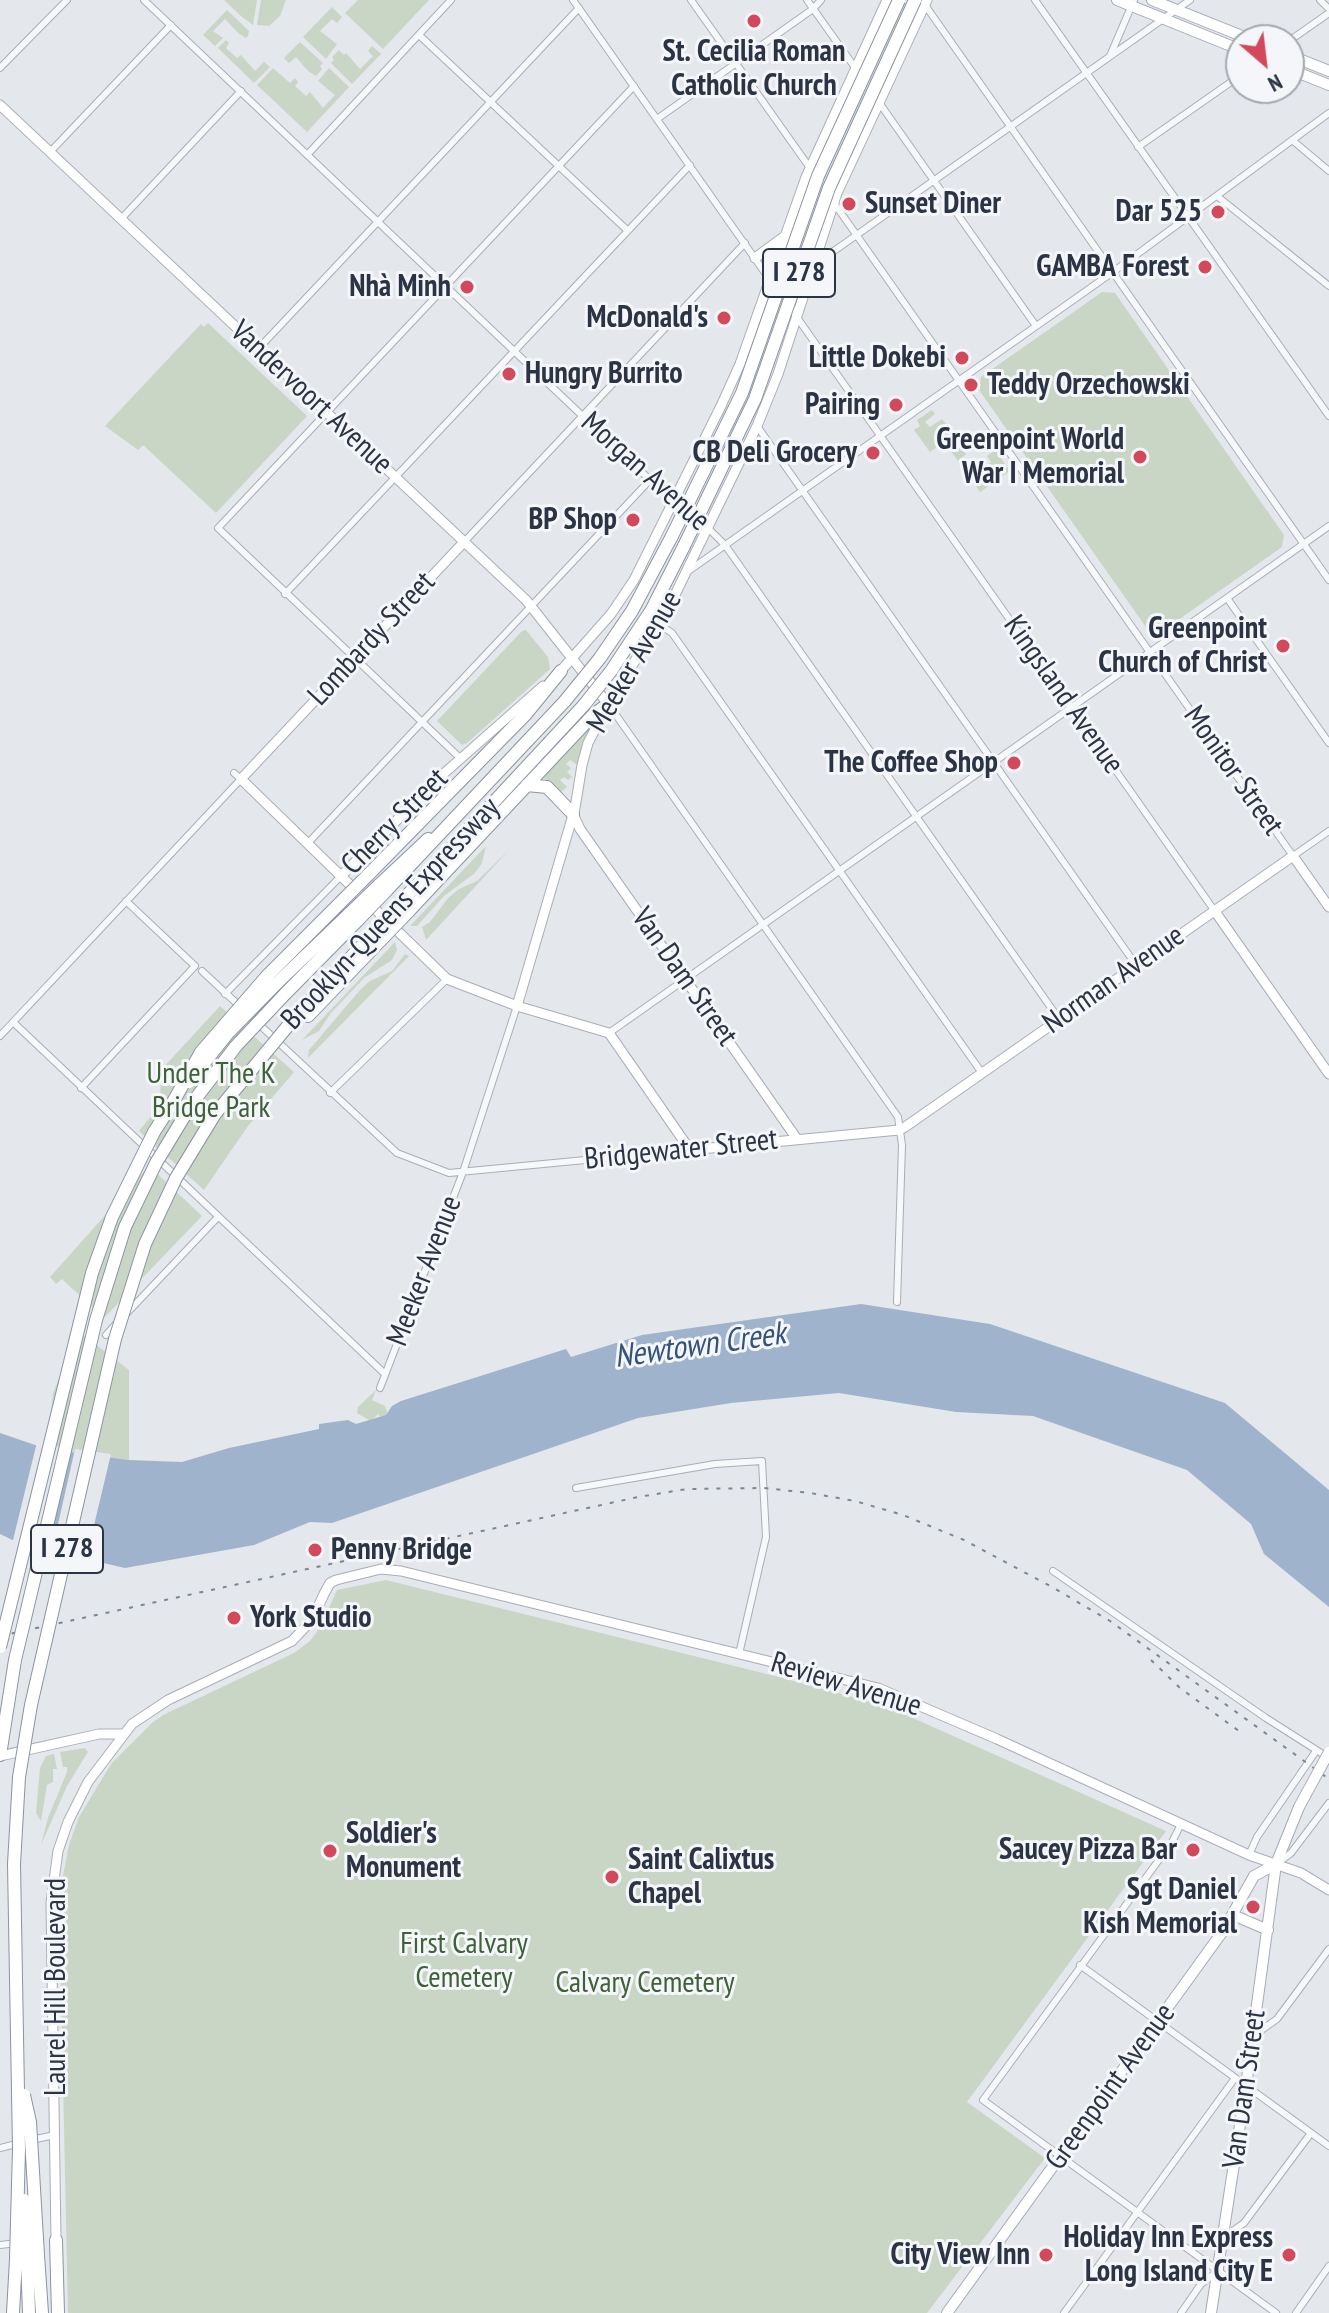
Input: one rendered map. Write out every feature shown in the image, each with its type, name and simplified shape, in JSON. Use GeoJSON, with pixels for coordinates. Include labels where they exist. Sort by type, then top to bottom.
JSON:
{"type":"FeatureCollection","features":[{"type":"Feature","properties":{"kind":"highway","name":"Brooklyn-Queens Expressway"},"geometry":{"type":"LineString","coordinates":[[0,1756],[12,1675],[96,1320],[121,1239],[149,1176],[193,1102],[236,1046],[276,985],[354,916],[415,849],[444,828],[565,701],[632,611],[742,393],[818,176],[899,0]]}},
{"type":"Feature","properties":{"kind":"highway","name":"Brooklyn-Queens Expressway"},"geometry":{"type":"LineString","coordinates":[[13,2313],[27,2257],[19,2149],[14,1879],[21,1762],[31,1705],[113,1348],[140,1257],[169,1190],[215,1114],[251,1069],[403,908],[584,705],[652,609],[755,399],[829,188],[922,2]]}},
{"type":"Feature","properties":{"kind":"highway"},"geometry":{"type":"LineString","coordinates":[[276,985],[340,903],[526,714],[561,671]]}},
{"type":"Feature","properties":{"kind":"highway"},"geometry":{"type":"LineString","coordinates":[[403,908],[593,715],[608,704]]}},
{"type":"Feature","properties":{"kind":"highway"},"geometry":{"type":"LineString","coordinates":[[527,785],[547,787],[573,814]]}},
{"type":"Feature","properties":{"kind":"highway","name":"I 278"},"geometry":{"type":"LineString","coordinates":[[0,1647],[92,1273],[124,1189],[201,1052],[276,985]]}},
{"type":"Feature","properties":{"kind":"highway"},"geometry":{"type":"LineString","coordinates":[[17,2065],[30,2122],[29,2313]]}},
{"type":"Feature","properties":{"kind":"highway"},"geometry":{"type":"LineString","coordinates":[[56,2240],[58,2313]]}},
{"type":"Feature","properties":{"kind":"highway"},"geometry":{"type":"LineString","coordinates":[[27,2257],[42,2313]]}},
{"type":"Feature","properties":{"kind":"main road","name":"Meeker Avenue"},"geometry":{"type":"LineString","coordinates":[[572,659],[626,592],[647,557],[732,384],[810,168],[887,0]]}},
{"type":"Feature","properties":{"kind":"main road"},"geometry":{"type":"LineString","coordinates":[[1117,0],[1132,3],[1225,44]]}},
{"type":"Feature","properties":{"kind":"main road"},"geometry":{"type":"LineString","coordinates":[[1152,0],[1225,29]]}},
{"type":"Feature","properties":{"kind":"main road","name":"Meeker Avenue"},"geometry":{"type":"LineString","coordinates":[[517,1006],[573,814],[586,751],[608,704],[659,624],[687,572],[757,426],[834,203],[922,2]]}},
{"type":"Feature","properties":{"kind":"main road"},"geometry":{"type":"LineString","coordinates":[[1305,61],[1329,71]]}},
{"type":"Feature","properties":{"kind":"main road"},"geometry":{"type":"LineString","coordinates":[[1305,75],[1329,85]]}},
{"type":"Feature","properties":{"kind":"main road","name":"Vandervoort Avenue"},"geometry":{"type":"LineString","coordinates":[[0,105],[531,607],[608,704]]}},
{"type":"Feature","properties":{"kind":"main road"},"geometry":{"type":"LineString","coordinates":[[755,258],[785,236]]}},
{"type":"Feature","properties":{"kind":"main road","name":"Lombardy Street"},"geometry":{"type":"LineString","coordinates":[[237,776],[354,659],[464,542]]}},
{"type":"Feature","properties":{"kind":"main road","name":"Cherry Street"},"geometry":{"type":"LineString","coordinates":[[342,875],[460,758],[572,659]]}},
{"type":"Feature","properties":{"kind":"main road"},"geometry":{"type":"LineString","coordinates":[[237,776],[447,979],[517,1006],[609,1033],[690,1150]]}},
{"type":"Feature","properties":{"kind":"main road","name":"Van Dam Street"},"geometry":{"type":"LineString","coordinates":[[573,814],[580,829],[797,1139]]}},
{"type":"Feature","properties":{"kind":"main road","name":"Monitor Street"},"geometry":{"type":"LineString","coordinates":[[1293,856],[1329,907]]}},
{"type":"Feature","properties":{"kind":"main road","name":"Norman Avenue"},"geometry":{"type":"LineString","coordinates":[[899,1130],[1293,856]]}},
{"type":"Feature","properties":{"kind":"main road","name":"Kingsland Avenue"},"geometry":{"type":"LineString","coordinates":[[1214,910],[1329,1074]]}},
{"type":"Feature","properties":{"kind":"main road","name":"Bridgewater Street"},"geometry":{"type":"LineString","coordinates":[[690,1150],[899,1130]]}},
{"type":"Feature","properties":{"kind":"main road","name":"Review Avenue"},"geometry":{"type":"LineString","coordinates":[[336,1580],[381,1569],[401,1571],[892,1692],[1249,1855],[1301,1873],[1329,1890]]}},
{"type":"Feature","properties":{"kind":"main road","name":"Laurel Hill Boulevard"},"geometry":{"type":"LineString","coordinates":[[56,2240],[57,2135],[51,1914],[56,1862],[64,1832],[81,1792],[122,1734],[168,1700],[292,1641],[312,1620],[330,1583],[336,1580]]}},
{"type":"Feature","properties":{"kind":"main road"},"geometry":{"type":"LineString","coordinates":[[0,1756],[99,1734],[122,1734]]}},
{"type":"Feature","properties":{"kind":"main road","name":"Greenpoint Avenue"},"geometry":{"type":"LineString","coordinates":[[947,2313],[1158,2022],[1233,1915],[1254,1876],[1276,1864],[1299,1807],[1329,1755]]}},
{"type":"Feature","properties":{"kind":"main road","name":"Van Dam Street"},"geometry":{"type":"LineString","coordinates":[[1211,2313],[1276,1864]]}},
{"type":"Feature","properties":{"kind":"main road"},"geometry":{"type":"LineString","coordinates":[[1233,1915],[1268,1930]]}},
{"type":"Feature","properties":{"kind":"street"},"geometry":{"type":"LineString","coordinates":[[0,68],[67,0]]}},
{"type":"Feature","properties":{"kind":"street","name":"Morgan Avenue"},"geometry":{"type":"LineString","coordinates":[[144,0],[581,416],[725,545],[1059,1019]]}},
{"type":"Feature","properties":{"kind":"street"},"geometry":{"type":"LineString","coordinates":[[307,155],[451,0]]}},
{"type":"Feature","properties":{"kind":"street","name":"Kingsland Avenue"},"geometry":{"type":"LineString","coordinates":[[573,0],[745,243],[769,279],[780,306],[796,316],[1214,910]]}},
{"type":"Feature","properties":{"kind":"street"},"geometry":{"type":"LineString","coordinates":[[691,0],[810,168]]}},
{"type":"Feature","properties":{"kind":"street"},"geometry":{"type":"LineString","coordinates":[[807,0],[1036,326]]}},
{"type":"Feature","properties":{"kind":"street"},"geometry":{"type":"LineString","coordinates":[[657,119],[813,9],[821,0]]}},
{"type":"Feature","properties":{"kind":"street"},"geometry":{"type":"LineString","coordinates":[[1035,0],[1329,416]]}},
{"type":"Feature","properties":{"kind":"street"},"geometry":{"type":"LineString","coordinates":[[811,267],[1190,0]]}},
{"type":"Feature","properties":{"kind":"street"},"geometry":{"type":"LineString","coordinates":[[1305,29],[1329,11],[1320,0]]}},
{"type":"Feature","properties":{"kind":"street"},"geometry":{"type":"LineString","coordinates":[[922,2],[1329,580]]}},
{"type":"Feature","properties":{"kind":"street"},"geometry":{"type":"LineString","coordinates":[[1109,57],[1132,3]]}},
{"type":"Feature","properties":{"kind":"street"},"geometry":{"type":"LineString","coordinates":[[259,348],[579,8]]}},
{"type":"Feature","properties":{"kind":"street"},"geometry":{"type":"LineString","coordinates":[[50,152],[171,25]]}},
{"type":"Feature","properties":{"kind":"street"},"geometry":{"type":"LineString","coordinates":[[419,35],[627,230]]}},
{"type":"Feature","properties":{"kind":"street"},"geometry":{"type":"LineString","coordinates":[[460,758],[218,528],[634,86]]}},
{"type":"Feature","properties":{"kind":"street"},"geometry":{"type":"LineString","coordinates":[[1138,147],[1225,86]]}},
{"type":"Feature","properties":{"kind":"street"},"geometry":{"type":"LineString","coordinates":[[121,219],[241,91]]}},
{"type":"Feature","properties":{"kind":"street"},"geometry":{"type":"LineString","coordinates":[[687,572],[1113,272],[1329,113]]}},
{"type":"Feature","properties":{"kind":"street"},"geometry":{"type":"LineString","coordinates":[[1292,140],[1329,171]]}},
{"type":"Feature","properties":{"kind":"street"},"geometry":{"type":"LineString","coordinates":[[285,594],[690,165]]}},
{"type":"Feature","properties":{"kind":"street"},"geometry":{"type":"LineString","coordinates":[[1217,196],[1329,286]]}},
{"type":"Feature","properties":{"kind":"street","name":"Monitor Street"},"geometry":{"type":"LineString","coordinates":[[834,203],[1293,856]]}},
{"type":"Feature","properties":{"kind":"street","name":"Lombardy Street"},"geometry":{"type":"LineString","coordinates":[[464,542],[745,243]]}},
{"type":"Feature","properties":{"kind":"street"},"geometry":{"type":"LineString","coordinates":[[757,426],[1136,965]]}},
{"type":"Feature","properties":{"kind":"street"},"geometry":{"type":"LineString","coordinates":[[308,843],[650,480]]}},
{"type":"Feature","properties":{"kind":"street"},"geometry":{"type":"LineString","coordinates":[[609,1033],[1329,526]]}},
{"type":"Feature","properties":{"kind":"street"},"geometry":{"type":"LineString","coordinates":[[1227,598],[1329,743]]}},
{"type":"Feature","properties":{"kind":"street"},"geometry":{"type":"LineString","coordinates":[[659,624],[672,633],[982,1073]]}},
{"type":"Feature","properties":{"kind":"street"},"geometry":{"type":"LineString","coordinates":[[608,704],[898,1117],[902,1145],[897,1302]]}},
{"type":"Feature","properties":{"kind":"street","name":"Lombardy Street"},"geometry":{"type":"LineString","coordinates":[[0,1036],[237,776]]}},
{"type":"Feature","properties":{"kind":"street","name":"Norman Avenue"},"geometry":{"type":"LineString","coordinates":[[1293,856],[1329,831]]}},
{"type":"Feature","properties":{"kind":"street","name":"Cherry Street"},"geometry":{"type":"LineString","coordinates":[[225,994],[342,875]]}},
{"type":"Feature","properties":{"kind":"street"},"geometry":{"type":"LineString","coordinates":[[81,1088],[195,966],[126,901]]}},
{"type":"Feature","properties":{"kind":"street","name":"Bridgewater Street"},"geometry":{"type":"LineString","coordinates":[[202,971],[397,1153],[449,1173],[690,1150]]}},
{"type":"Feature","properties":{"kind":"street"},"geometry":{"type":"LineString","coordinates":[[330,1093],[447,979]]}},
{"type":"Feature","properties":{"kind":"street","name":"Meeker Avenue"},"geometry":{"type":"LineString","coordinates":[[380,1388],[463,1172],[517,1006]]}},
{"type":"Feature","properties":{"kind":"street"},"geometry":{"type":"LineString","coordinates":[[13,1022],[385,1374]]}},
{"type":"Feature","properties":{"kind":"street"},"geometry":{"type":"LineString","coordinates":[[125,1179],[150,1152]]}},
{"type":"Feature","properties":{"kind":"street"},"geometry":{"type":"LineString","coordinates":[[106,1335],[218,1217]]}},
{"type":"Feature","properties":{"kind":"street"},"geometry":{"type":"LineString","coordinates":[[576,1488],[715,1464],[762,1461],[766,1537],[739,1654]]}},
{"type":"Feature","properties":{"kind":"street"},"geometry":{"type":"LineString","coordinates":[[1053,1571],[1316,1751],[1329,1755]]}},
{"type":"Feature","properties":{"kind":"street"},"geometry":{"type":"LineString","coordinates":[[1249,1855],[1257,1837],[1316,1751]]}},
{"type":"Feature","properties":{"kind":"street","name":"Greenpoint Avenue"},"geometry":{"type":"LineString","coordinates":[[1276,1864],[1291,1853],[1329,1803]]}},
{"type":"Feature","properties":{"kind":"street"},"geometry":{"type":"LineString","coordinates":[[1181,1824],[1172,1842],[983,2100],[1276,2313]]}},
{"type":"Feature","properties":{"kind":"street"},"geometry":{"type":"LineString","coordinates":[[1253,2036],[1277,2019],[1329,1949]]}},
{"type":"Feature","properties":{"kind":"street"},"geometry":{"type":"LineString","coordinates":[[1080,1965],[1329,2146]]}},
{"type":"Feature","properties":{"kind":"street"},"geometry":{"type":"LineString","coordinates":[[1064,2313],[1235,2078]]}},
{"type":"Feature","properties":{"kind":"street"},"geometry":{"type":"LineString","coordinates":[[1223,2238],[1244,2223],[1311,2133]]}},
{"type":"Feature","properties":{"kind":"street"},"geometry":{"type":"LineString","coordinates":[[0,2148],[57,2135]]}},
{"type":"Feature","properties":{"kind":"street"},"geometry":{"type":"LineString","coordinates":[[0,2245],[56,2240]]}},
{"type":"Feature","properties":{"kind":"street"},"geometry":{"type":"LineString","coordinates":[[1296,2313],[1329,2266]]}},
{"type":"Feature","properties":{"kind":"street"},"geometry":{"type":"LineString","coordinates":[[1181,2313],[1201,2284],[1218,2271]]}},
{"type":"Feature","properties":{"kind":"green space"},"geometry":{"type":"Polygon","coordinates":[[[224,0],[257,0],[253,25],[241,16],[224,0]]]}},
{"type":"Feature","properties":{"kind":"green space"},"geometry":{"type":"Polygon","coordinates":[[[261,0],[286,0],[280,16],[269,26],[257,25],[261,0]]]}},
{"type":"Feature","properties":{"kind":"green space"},"geometry":{"type":"Polygon","coordinates":[[[358,0],[429,0],[383,49],[345,13],[358,0]]]}},
{"type":"Feature","properties":{"kind":"green space"},"geometry":{"type":"Polygon","coordinates":[[[332,7],[342,17],[337,23],[332,19],[320,31],[337,44],[326,59],[303,37],[332,7]]]}},
{"type":"Feature","properties":{"kind":"green space"},"geometry":{"type":"Polygon","coordinates":[[[227,10],[249,31],[248,36],[246,38],[238,33],[225,19],[213,31],[223,38],[215,46],[203,35],[227,10]]]}},
{"type":"Feature","properties":{"kind":"green space"},"geometry":{"type":"Polygon","coordinates":[[[226,40],[229,43],[226,48],[237,58],[241,55],[255,71],[264,62],[270,67],[254,83],[218,48],[226,40]]]}},
{"type":"Feature","properties":{"kind":"green space"},"geometry":{"type":"Polygon","coordinates":[[[300,42],[323,63],[316,76],[296,57],[289,63],[284,58],[300,42]]]}},
{"type":"Feature","properties":{"kind":"green space"},"geometry":{"type":"Polygon","coordinates":[[[372,46],[381,54],[352,84],[331,63],[339,50],[344,55],[346,53],[360,69],[373,56],[368,51],[372,46]]]}},
{"type":"Feature","properties":{"kind":"green space"},"geometry":{"type":"Polygon","coordinates":[[[273,68],[290,83],[295,78],[298,82],[295,86],[306,96],[310,92],[323,108],[335,95],[318,81],[329,68],[349,87],[307,132],[257,85],[273,68]]]}},
{"type":"Feature","properties":{"kind":"green space"},"geometry":{"type":"Polygon","coordinates":[[[1102,292],[1115,293],[1284,535],[1282,547],[1161,632],[1148,630],[979,390],[981,377],[1102,292]]]}},
{"type":"Feature","properties":{"kind":"green space"},"geometry":{"type":"Polygon","coordinates":[[[208,323],[307,416],[216,513],[143,445],[138,450],[105,426],[201,324],[204,327],[208,323]]]}},
{"type":"Feature","properties":{"kind":"green space"},"geometry":{"type":"Polygon","coordinates":[[[932,410],[935,414],[925,422],[930,427],[942,419],[948,427],[945,429],[966,454],[958,461],[944,442],[930,452],[914,430],[920,426],[917,420],[932,410]]]}},
{"type":"Feature","properties":{"kind":"green space"},"geometry":{"type":"Polygon","coordinates":[[[995,450],[1010,471],[980,492],[963,467],[978,462],[983,468],[991,462],[987,456],[995,450]]]}},
{"type":"Feature","properties":{"kind":"green space"},"geometry":{"type":"Polygon","coordinates":[[[526,630],[548,657],[550,669],[462,745],[437,721],[526,630]]]}},
{"type":"Feature","properties":{"kind":"green space"},"geometry":{"type":"Polygon","coordinates":[[[591,724],[593,726],[579,766],[570,760],[566,764],[571,768],[567,772],[572,777],[560,780],[567,787],[561,792],[542,776],[591,724]]]}},
{"type":"Feature","properties":{"kind":"green space"},"geometry":{"type":"Polygon","coordinates":[[[486,846],[482,863],[475,873],[444,896],[417,926],[410,926],[486,846]]]}},
{"type":"Feature","properties":{"kind":"green space"},"geometry":{"type":"Polygon","coordinates":[[[510,849],[426,940],[422,927],[430,922],[448,898],[477,881],[510,849]]]}},
{"type":"Feature","properties":{"kind":"green space"},"geometry":{"type":"Polygon","coordinates":[[[395,942],[397,950],[392,960],[364,978],[331,1013],[319,1031],[302,1040],[395,942]]]}},
{"type":"Feature","properties":{"kind":"green space"},"geometry":{"type":"Polygon","coordinates":[[[405,954],[409,956],[308,1058],[309,1050],[360,990],[370,981],[392,971],[405,954]]]}},
{"type":"Feature","properties":{"kind":"green space","name":"Under The K Bridge Park"},"geometry":{"type":"Polygon","coordinates":[[[220,1006],[294,1072],[248,1126],[204,1190],[139,1131],[160,1105],[161,1070],[220,1006]]]}},
{"type":"Feature","properties":{"kind":"green space","name":"Under The K Bridge Park"},"geometry":{"type":"Polygon","coordinates":[[[149,1166],[202,1216],[104,1318],[62,1279],[56,1284],[50,1277],[149,1166]]]}},
{"type":"Feature","properties":{"kind":"green space"},"geometry":{"type":"Polygon","coordinates":[[[78,1331],[129,1370],[129,1460],[47,1449],[53,1393],[78,1331]]]}},
{"type":"Feature","properties":{"kind":"green space"},"geometry":{"type":"Polygon","coordinates":[[[376,1390],[372,1400],[385,1406],[389,1418],[382,1419],[378,1414],[371,1421],[357,1413],[358,1407],[376,1390]]]}},
{"type":"Feature","properties":{"kind":"green space","name":"Calvary Cemetery"},"geometry":{"type":"Polygon","coordinates":[[[386,1580],[886,1706],[1166,1831],[967,2102],[1045,2158],[927,2313],[68,2313],[59,1896],[69,1845],[79,1817],[111,1764],[152,1723],[294,1653],[310,1641],[321,1626],[337,1590],[386,1580]]]}},
{"type":"Feature","properties":{"kind":"green space"},"geometry":{"type":"Polygon","coordinates":[[[85,1748],[88,1752],[67,1786],[41,1845],[48,1818],[67,1772],[60,1752],[85,1748]]]}},
{"type":"Feature","properties":{"kind":"green space"},"geometry":{"type":"Polygon","coordinates":[[[54,1754],[57,1769],[53,1769],[53,1782],[47,1785],[41,1821],[36,1813],[40,1768],[46,1756],[54,1754]]]}},
{"type":"Feature","properties":{"kind":"water","name":"Newtown Creek"},"geometry":{"type":"Polygon","coordinates":[[[861,1304],[990,1324],[1225,1403],[1329,1490],[1329,1607],[1264,1554],[1251,1524],[1187,1470],[1033,1416],[956,1412],[839,1393],[731,1403],[638,1418],[332,1523],[310,1522],[254,1545],[125,1568],[21,1544],[0,1534],[0,1433],[47,1449],[129,1460],[182,1462],[229,1448],[319,1429],[319,1424],[348,1420],[356,1424],[386,1415],[392,1406],[401,1401],[566,1349],[571,1357],[642,1335],[861,1304]]]}},
{"type":"Feature","properties":{"kind":"pier"},"geometry":{"type":"Polygon","coordinates":[[[37,1442],[71,1449],[46,1554],[12,1544],[37,1442]]]}},
{"type":"Feature","properties":{"kind":"pier"},"geometry":{"type":"Polygon","coordinates":[[[75,1449],[111,1454],[85,1563],[51,1555],[75,1449]]]}},
{"type":"Feature","properties":{"kind":"railway"},"geometry":{"type":"LineString","coordinates":[[0,1636],[638,1497],[687,1489],[764,1488],[855,1501],[903,1515],[964,1540],[1110,1621],[1329,1779]]}},
{"type":"Feature","properties":{"kind":"railway"},"geometry":{"type":"LineString","coordinates":[[1151,1660],[1180,1688],[1243,1734]]}},
{"type":"Feature","properties":{"kind":"place","name":"St. Cecilia Roman Catholic Church"},"geometry":{"type":"Point","coordinates":[754,21]}},
{"type":"Feature","properties":{"kind":"place","name":"Sunset Diner"},"geometry":{"type":"Point","coordinates":[849,204]}},
{"type":"Feature","properties":{"kind":"place","name":"Dar 525"},"geometry":{"type":"Point","coordinates":[1218,212]}},
{"type":"Feature","properties":{"kind":"place","name":"GAMBA Forest"},"geometry":{"type":"Point","coordinates":[1205,267]}},
{"type":"Feature","properties":{"kind":"place","name":"Nhà Minh"},"geometry":{"type":"Point","coordinates":[467,287]}},
{"type":"Feature","properties":{"kind":"place","name":"McDonald's"},"geometry":{"type":"Point","coordinates":[724,318]}},
{"type":"Feature","properties":{"kind":"place","name":"Little Dokebi"},"geometry":{"type":"Point","coordinates":[962,358]}},
{"type":"Feature","properties":{"kind":"place","name":"Hungry Burrito"},"geometry":{"type":"Point","coordinates":[509,374]}},
{"type":"Feature","properties":{"kind":"place","name":"Teddy Orzechowski"},"geometry":{"type":"Point","coordinates":[971,385]}},
{"type":"Feature","properties":{"kind":"place","name":"Pairing"},"geometry":{"type":"Point","coordinates":[896,405]}},
{"type":"Feature","properties":{"kind":"place","name":"CB Deli Grocery"},"geometry":{"type":"Point","coordinates":[873,453]}},
{"type":"Feature","properties":{"kind":"place","name":"Greenpoint World War I Memorial"},"geometry":{"type":"Point","coordinates":[1140,457]}},
{"type":"Feature","properties":{"kind":"place","name":"BP Shop"},"geometry":{"type":"Point","coordinates":[633,520]}},
{"type":"Feature","properties":{"kind":"place","name":"Greenpoint Church of Christ"},"geometry":{"type":"Point","coordinates":[1283,646]}},
{"type":"Feature","properties":{"kind":"place","name":"The Coffee Shop"},"geometry":{"type":"Point","coordinates":[1014,763]}},
{"type":"Feature","properties":{"kind":"place","name":"Penny Bridge"},"geometry":{"type":"Point","coordinates":[315,1550]}},
{"type":"Feature","properties":{"kind":"place","name":"York Studio"},"geometry":{"type":"Point","coordinates":[234,1618]}},
{"type":"Feature","properties":{"kind":"place","name":"Saucey Pizza Bar"},"geometry":{"type":"Point","coordinates":[1193,1850]}},
{"type":"Feature","properties":{"kind":"place","name":"Soldier's Monument"},"geometry":{"type":"Point","coordinates":[330,1851]}},
{"type":"Feature","properties":{"kind":"place","name":"Saint Calixtus Chapel"},"geometry":{"type":"Point","coordinates":[612,1877]}},
{"type":"Feature","properties":{"kind":"place","name":"Sgt Daniel Kish Memorial"},"geometry":{"type":"Point","coordinates":[1253,1907]}},
{"type":"Feature","properties":{"kind":"place","name":"City View Inn"},"geometry":{"type":"Point","coordinates":[1046,2255]}},
{"type":"Feature","properties":{"kind":"place","name":"Holiday Inn Express Long Island City E"},"geometry":{"type":"Point","coordinates":[1289,2255]}},
{"type":"Feature","properties":{"kind":"park label","name":"First Calvary Cemetery"},"geometry":{"type":"Point","coordinates":[464,1961]}}]}
